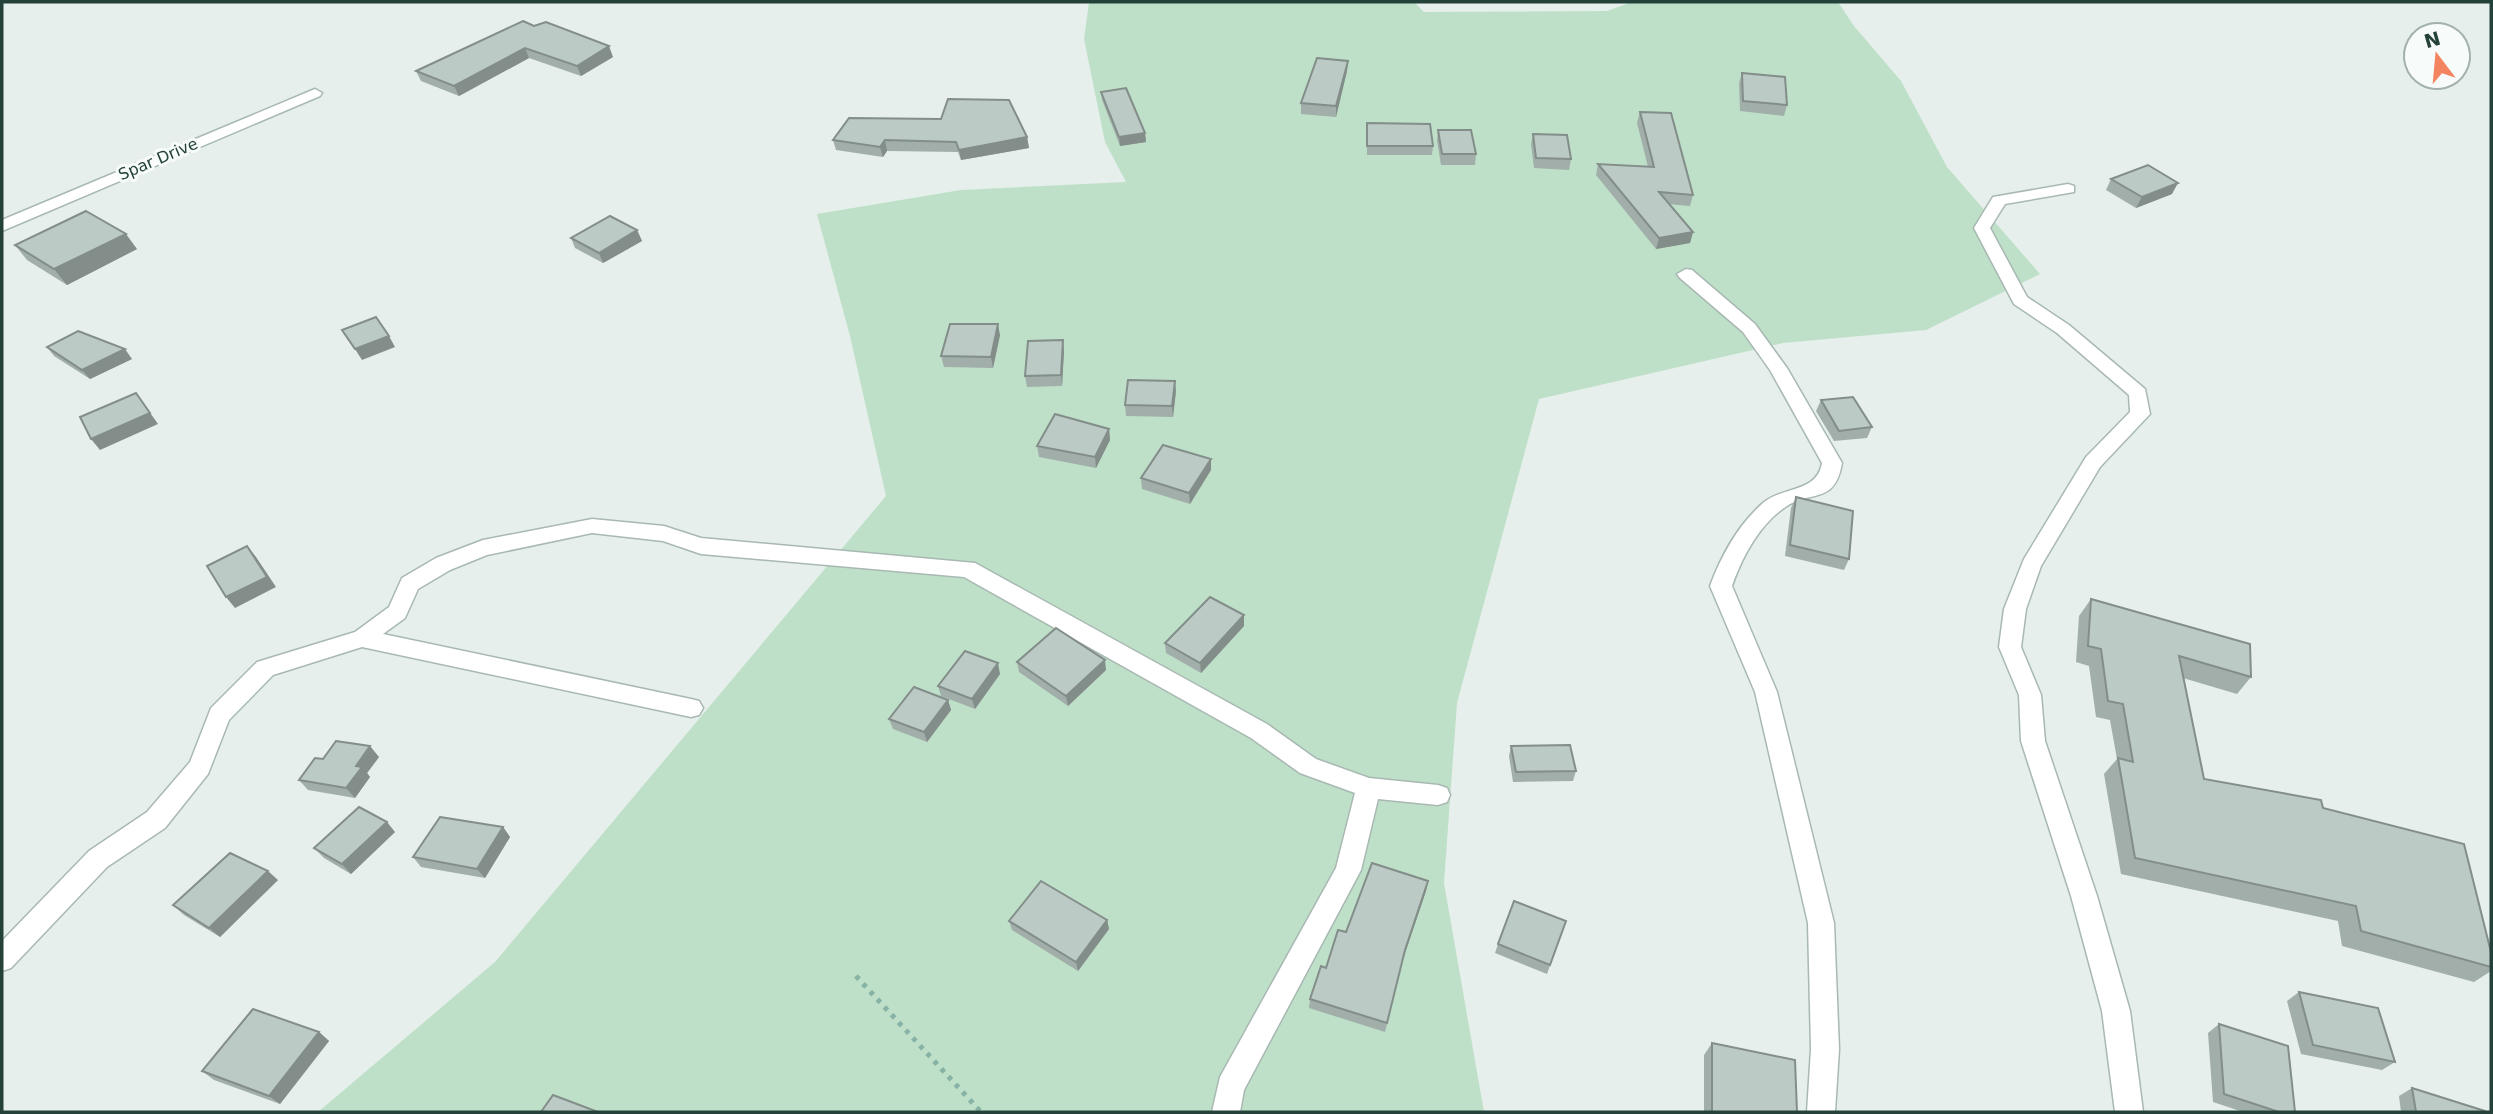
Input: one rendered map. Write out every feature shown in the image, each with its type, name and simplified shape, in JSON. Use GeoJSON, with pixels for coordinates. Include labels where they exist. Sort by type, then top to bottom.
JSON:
{"type":"FeatureCollection","features":[{"type":"Feature","properties":{"kind":"street","name":"Spar Drive"},"geometry":{"type":"LineString","coordinates":[[2,226],[315,93]]}},
{"type":"Feature","properties":{"kind":"street"},"geometry":{"type":"LineString","coordinates":[[2068,189],[1999,200],[1982,228],[2020,300],[2063,329],[2138,393],[2140,414],[2093,462],[2031,565],[2015,610],[2010,647],[2030,695],[2033,741],[2084,896],[2116,1011],[2129,1112]]}},
{"type":"Feature","properties":{"kind":"street"},"geometry":{"type":"LineString","coordinates":[[1686,274],[1749,328],[1778,368],[1832,463],[1832,477],[1822,488],[1780,501],[1760,521],[1727,564],[1721,586],[1766,692],[1821,923],[1825,1049],[1821,1112]]}},
{"type":"Feature","properties":{"kind":"street"},"geometry":{"type":"LineString","coordinates":[[2,959],[98,859],[156,821],[200,767],[219,715],[265,668],[362,638],[397,612],[410,584],[443,564],[483,548],[592,526],[664,534],[701,546],[968,569],[1259,732],[1308,765],[1369,788],[1438,795]]}},
{"type":"Feature","properties":{"kind":"street"},"geometry":{"type":"LineString","coordinates":[[362,638],[691,708]]}},
{"type":"Feature","properties":{"kind":"street"},"geometry":{"type":"LineString","coordinates":[[1226,1112],[1230,1087],[1348,870],[1369,788]]}},
{"type":"Feature","properties":{"kind":"path"},"geometry":{"type":"LineString","coordinates":[[856,976],[981,1112]]}},
{"type":"Feature","properties":{"kind":"green space"},"geometry":{"type":"Polygon","coordinates":[[[1089,2],[1414,2],[1424,12],[1607,11],[1632,2],[1838,2],[1854,26],[1901,81],[1947,167],[2040,274],[1926,330],[1783,343],[1539,399],[1457,703],[1444,883],[1484,1112],[318,1112],[495,962],[886,496],[850,336],[817,214],[961,190],[1126,182],[1105,142],[1084,39],[1089,2]]]}},
{"type":"Feature","properties":{"kind":"building"},"geometry":{"type":"Polygon","coordinates":[[[523,21],[534,26],[546,22],[609,46],[577,66],[525,48],[454,86],[416,71],[523,21]]]}},
{"type":"Feature","properties":{"kind":"building"},"geometry":{"type":"Polygon","coordinates":[[[1317,58],[1348,61],[1336,106],[1301,103],[1317,58]]]}},
{"type":"Feature","properties":{"kind":"building"},"geometry":{"type":"Polygon","coordinates":[[[1742,73],[1785,77],[1787,105],[1743,101],[1742,73]]]}},
{"type":"Feature","properties":{"kind":"building"},"geometry":{"type":"Polygon","coordinates":[[[1126,88],[1145,133],[1119,137],[1101,92],[1126,88]]]}},
{"type":"Feature","properties":{"kind":"building"},"geometry":{"type":"Polygon","coordinates":[[[948,99],[1009,100],[1027,137],[959,150],[956,142],[885,140],[880,147],[833,140],[849,118],[941,119],[948,99]]]}},
{"type":"Feature","properties":{"kind":"building"},"geometry":{"type":"Polygon","coordinates":[[[1640,112],[1671,113],[1693,195],[1659,192],[1693,232],[1659,238],[1598,164],[1654,167],[1640,112]]]}},
{"type":"Feature","properties":{"kind":"building"},"geometry":{"type":"Polygon","coordinates":[[[1367,123],[1430,124],[1433,146],[1367,146],[1367,123]]]}},
{"type":"Feature","properties":{"kind":"building"},"geometry":{"type":"Polygon","coordinates":[[[1438,130],[1471,130],[1476,154],[1442,154],[1438,130]]]}},
{"type":"Feature","properties":{"kind":"building"},"geometry":{"type":"Polygon","coordinates":[[[1533,134],[1567,135],[1571,159],[1536,158],[1533,134]]]}},
{"type":"Feature","properties":{"kind":"building"},"geometry":{"type":"Polygon","coordinates":[[[2148,165],[2178,183],[2142,197],[2111,179],[2148,165]]]}},
{"type":"Feature","properties":{"kind":"building"},"geometry":{"type":"Polygon","coordinates":[[[86,211],[126,234],[54,269],[15,245],[86,211]]]}},
{"type":"Feature","properties":{"kind":"building"},"geometry":{"type":"Polygon","coordinates":[[[610,216],[637,230],[599,253],[571,238],[610,216]]]}},
{"type":"Feature","properties":{"kind":"building"},"geometry":{"type":"Polygon","coordinates":[[[376,317],[389,336],[355,349],[342,330],[376,317]]]}},
{"type":"Feature","properties":{"kind":"building"},"geometry":{"type":"Polygon","coordinates":[[[950,324],[998,324],[991,357],[941,356],[950,324]]]}},
{"type":"Feature","properties":{"kind":"building"},"geometry":{"type":"Polygon","coordinates":[[[78,331],[125,349],[82,370],[47,347],[78,331]]]}},
{"type":"Feature","properties":{"kind":"building"},"geometry":{"type":"Polygon","coordinates":[[[1063,340],[1061,375],[1025,376],[1028,341],[1063,340]]]}},
{"type":"Feature","properties":{"kind":"building"},"geometry":{"type":"Polygon","coordinates":[[[1128,380],[1175,381],[1172,406],[1125,405],[1128,380]]]}},
{"type":"Feature","properties":{"kind":"building"},"geometry":{"type":"Polygon","coordinates":[[[136,393],[150,413],[91,439],[80,417],[136,393]]]}},
{"type":"Feature","properties":{"kind":"building"},"geometry":{"type":"Polygon","coordinates":[[[1853,397],[1872,427],[1839,431],[1821,400],[1853,397]]]}},
{"type":"Feature","properties":{"kind":"building"},"geometry":{"type":"Polygon","coordinates":[[[1055,414],[1109,429],[1095,457],[1037,446],[1055,414]]]}},
{"type":"Feature","properties":{"kind":"building"},"geometry":{"type":"Polygon","coordinates":[[[1163,445],[1211,459],[1189,493],[1141,478],[1163,445]]]}},
{"type":"Feature","properties":{"kind":"building"},"geometry":{"type":"Polygon","coordinates":[[[1796,497],[1853,511],[1849,559],[1790,545],[1796,497]]]}},
{"type":"Feature","properties":{"kind":"building"},"geometry":{"type":"Polygon","coordinates":[[[247,546],[267,577],[226,597],[207,566],[247,546]]]}},
{"type":"Feature","properties":{"kind":"building"},"geometry":{"type":"Polygon","coordinates":[[[1210,597],[1244,615],[1200,663],[1165,643],[1210,597]]]}},
{"type":"Feature","properties":{"kind":"building"},"geometry":{"type":"Polygon","coordinates":[[[2091,599],[2250,644],[2251,677],[2179,656],[2204,779],[2321,800],[2323,808],[2464,844],[2491,952],[2491,967],[2361,931],[2356,906],[2135,858],[2118,758],[2133,762],[2123,704],[2108,701],[2101,649],[2088,646],[2091,599]]]}},
{"type":"Feature","properties":{"kind":"building"},"geometry":{"type":"Polygon","coordinates":[[[1056,628],[1105,660],[1066,696],[1017,662],[1056,628]]]}},
{"type":"Feature","properties":{"kind":"building"},"geometry":{"type":"Polygon","coordinates":[[[965,651],[998,663],[972,699],[938,686],[965,651]]]}},
{"type":"Feature","properties":{"kind":"building"},"geometry":{"type":"Polygon","coordinates":[[[914,687],[948,700],[924,732],[889,719],[914,687]]]}},
{"type":"Feature","properties":{"kind":"building"},"geometry":{"type":"Polygon","coordinates":[[[336,741],[370,746],[356,766],[362,767],[346,788],[299,780],[315,758],[323,759],[336,741]]]}},
{"type":"Feature","properties":{"kind":"building"},"geometry":{"type":"Polygon","coordinates":[[[1570,745],[1576,771],[1516,772],[1511,746],[1570,745]]]}},
{"type":"Feature","properties":{"kind":"building"},"geometry":{"type":"Polygon","coordinates":[[[359,807],[387,822],[342,864],[314,848],[359,807]]]}},
{"type":"Feature","properties":{"kind":"building"},"geometry":{"type":"Polygon","coordinates":[[[440,817],[503,827],[477,869],[413,857],[440,817]]]}},
{"type":"Feature","properties":{"kind":"building"},"geometry":{"type":"Polygon","coordinates":[[[230,853],[268,871],[209,928],[173,905],[230,853]]]}},
{"type":"Feature","properties":{"kind":"building"},"geometry":{"type":"Polygon","coordinates":[[[1372,863],[1428,881],[1405,950],[1387,1023],[1310,999],[1321,966],[1326,968],[1338,930],[1346,932],[1372,863]]]}},
{"type":"Feature","properties":{"kind":"building"},"geometry":{"type":"Polygon","coordinates":[[[1041,881],[1107,920],[1076,962],[1009,921],[1041,881]]]}},
{"type":"Feature","properties":{"kind":"building"},"geometry":{"type":"Polygon","coordinates":[[[1514,901],[1566,921],[1550,965],[1498,944],[1514,901]]]}},
{"type":"Feature","properties":{"kind":"building"},"geometry":{"type":"Polygon","coordinates":[[[2299,992],[2378,1008],[2395,1062],[2313,1045],[2299,992]]]}},
{"type":"Feature","properties":{"kind":"building"},"geometry":{"type":"Polygon","coordinates":[[[253,1009],[319,1032],[269,1096],[202,1071],[253,1009]]]}},
{"type":"Feature","properties":{"kind":"building"},"geometry":{"type":"Polygon","coordinates":[[[2219,1024],[2288,1046],[2295,1112],[2279,1112],[2224,1094],[2219,1024]]]}},
{"type":"Feature","properties":{"kind":"building"},"geometry":{"type":"Polygon","coordinates":[[[1712,1043],[1795,1060],[1797,1112],[1712,1112],[1712,1043]]]}},
{"type":"Feature","properties":{"kind":"building"},"geometry":{"type":"Polygon","coordinates":[[[2412,1088],[2485,1111],[2485,1112],[2416,1112],[2412,1088]]]}},
{"type":"Feature","properties":{"kind":"building"},"geometry":{"type":"Polygon","coordinates":[[[553,1095],[598,1112],[541,1112],[553,1095]]]}}]}
